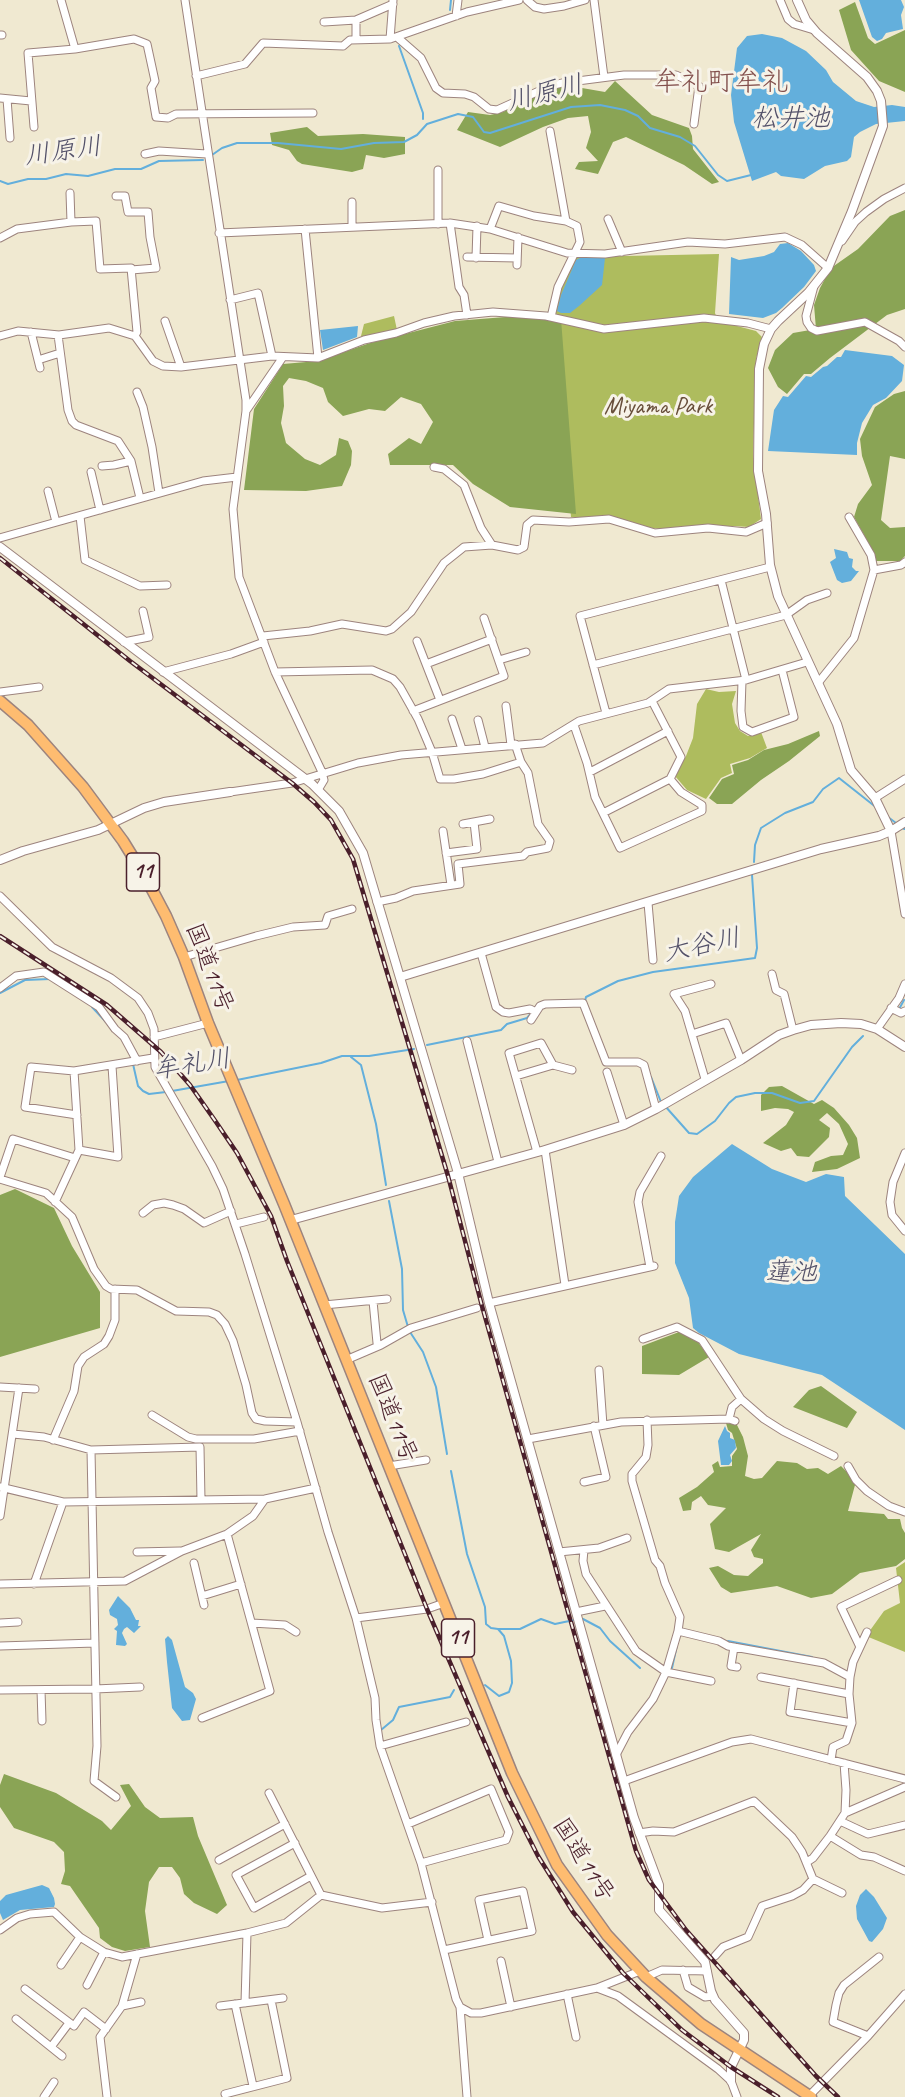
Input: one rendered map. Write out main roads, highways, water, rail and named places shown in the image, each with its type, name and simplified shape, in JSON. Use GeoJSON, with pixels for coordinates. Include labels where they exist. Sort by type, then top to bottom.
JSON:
{"type":"FeatureCollection","features":[{"type":"Feature","properties":{"kind":"highway","name":"国道11号"},"geometry":{"type":"LineString","coordinates":[[0,701],[28,725],[53,752],[111,824],[147,880],[166,916],[208,1023],[291,1220],[512,1773],[557,1865],[607,1935],[643,1974],[701,2024],[810,2096]]}},
{"type":"Feature","properties":{"kind":"water"},"geometry":{"type":"Polygon","coordinates":[[[859,0],[901,0],[904,7],[901,15],[903,29],[886,33],[882,39],[877,41],[872,37],[859,0]]]}},
{"type":"Feature","properties":{"kind":"water","name":"松井池"},"geometry":{"type":"Polygon","coordinates":[[[762,34],[782,38],[806,51],[826,70],[833,82],[856,101],[874,107],[892,105],[905,107],[905,121],[876,124],[860,132],[854,137],[851,157],[847,161],[825,166],[804,179],[781,176],[776,172],[752,181],[734,122],[731,95],[737,48],[747,36],[762,34]]]}},
{"type":"Feature","properties":{"kind":"water"},"geometry":{"type":"Polygon","coordinates":[[[788,243],[801,251],[814,265],[816,271],[804,287],[776,313],[763,318],[729,314],[731,257],[739,260],[764,256],[774,252],[780,244],[788,243]]]}},
{"type":"Feature","properties":{"kind":"water"},"geometry":{"type":"Polygon","coordinates":[[[605,258],[602,285],[570,313],[561,313],[557,311],[561,295],[576,260],[605,258]]]}},
{"type":"Feature","properties":{"kind":"water"},"geometry":{"type":"Polygon","coordinates":[[[358,326],[357,337],[323,350],[320,330],[358,326]]]}},
{"type":"Feature","properties":{"kind":"water"},"geometry":{"type":"Polygon","coordinates":[[[845,350],[892,356],[904,365],[902,381],[886,398],[873,405],[862,423],[857,443],[857,455],[768,451],[774,410],[783,396],[788,397],[806,376],[811,377],[837,357],[841,357],[845,350]]]}},
{"type":"Feature","properties":{"kind":"water"},"geometry":{"type":"Polygon","coordinates":[[[834,549],[847,552],[849,558],[853,559],[852,567],[859,571],[851,581],[842,583],[837,580],[830,562],[836,558],[834,549]]]}},
{"type":"Feature","properties":{"kind":"water","name":"蓮池"},"geometry":{"type":"Polygon","coordinates":[[[732,1144],[772,1169],[806,1182],[826,1174],[844,1177],[845,1196],[905,1254],[905,1430],[822,1375],[739,1354],[693,1328],[689,1298],[675,1263],[675,1222],[679,1196],[693,1177],[732,1144]]]}},
{"type":"Feature","properties":{"kind":"water"},"geometry":{"type":"Polygon","coordinates":[[[725,1426],[730,1433],[730,1438],[735,1440],[736,1448],[730,1455],[732,1461],[729,1465],[721,1465],[718,1441],[725,1426]]]}},
{"type":"Feature","properties":{"kind":"water"},"geometry":{"type":"Polygon","coordinates":[[[118,1596],[130,1608],[136,1620],[139,1620],[138,1626],[141,1626],[134,1633],[127,1627],[124,1629],[122,1633],[127,1644],[125,1646],[116,1645],[117,1631],[114,1629],[118,1625],[117,1619],[110,1615],[109,1610],[118,1596]]]}},
{"type":"Feature","properties":{"kind":"water"},"geometry":{"type":"Polygon","coordinates":[[[168,1636],[172,1640],[185,1687],[193,1693],[196,1699],[190,1720],[182,1721],[172,1708],[165,1639],[168,1636]]]}},
{"type":"Feature","properties":{"kind":"water"},"geometry":{"type":"Polygon","coordinates":[[[42,1885],[49,1888],[54,1898],[54,1907],[20,1910],[3,1920],[0,1913],[0,1901],[6,1895],[42,1885]]]}},
{"type":"Feature","properties":{"kind":"water"},"geometry":{"type":"Polygon","coordinates":[[[866,1889],[887,1918],[883,1929],[872,1942],[869,1941],[857,1919],[856,1906],[860,1895],[866,1889]]]}},
{"type":"Feature","properties":{"kind":"waterway"},"geometry":{"type":"LineString","coordinates":[[450,10],[451,0]]}},
{"type":"Feature","properties":{"kind":"waterway"},"geometry":{"type":"LineString","coordinates":[[399,46],[423,113],[423,119]]}},
{"type":"Feature","properties":{"kind":"waterway","name":"川原川"},"geometry":{"type":"LineString","coordinates":[[212,155],[222,148],[237,143],[278,143],[341,149],[374,143],[404,142],[417,135],[427,124],[458,114],[473,117],[484,132],[490,133],[571,107],[600,105],[625,110],[638,116],[650,128],[680,137],[695,146],[718,175],[727,181],[751,175]]}},
{"type":"Feature","properties":{"kind":"waterway","name":"川原川"},"geometry":{"type":"LineString","coordinates":[[0,181],[8,184],[66,174],[88,176],[115,169],[141,169],[159,161],[203,160]]}},
{"type":"Feature","properties":{"kind":"waterway","name":"大谷川"},"geometry":{"type":"LineString","coordinates":[[754,862],[755,845],[761,828],[785,813],[813,802],[823,789],[839,778],[877,808]]}},
{"type":"Feature","properties":{"kind":"waterway","name":"大谷川"},"geometry":{"type":"LineString","coordinates":[[888,817],[905,829]]}},
{"type":"Feature","properties":{"kind":"waterway","name":"大谷川"},"geometry":{"type":"LineString","coordinates":[[585,1001],[586,997],[618,981],[653,972],[755,958],[757,948],[752,875]]}},
{"type":"Feature","properties":{"kind":"waterway","name":"牟礼川"},"geometry":{"type":"LineString","coordinates":[[0,993],[25,980],[50,979]]}},
{"type":"Feature","properties":{"kind":"waterway"},"geometry":{"type":"LineString","coordinates":[[898,1011],[904,1000]]}},
{"type":"Feature","properties":{"kind":"waterway","name":"牟礼川"},"geometry":{"type":"LineString","coordinates":[[92,1007],[106,1022]]}},
{"type":"Feature","properties":{"kind":"waterway","name":"牟礼川"},"geometry":{"type":"LineString","coordinates":[[427,1045],[501,1030],[507,1024],[527,1018],[533,1011]]}},
{"type":"Feature","properties":{"kind":"waterway"},"geometry":{"type":"LineString","coordinates":[[665,1106],[689,1133],[697,1134],[715,1121],[736,1097],[755,1093],[772,1093],[800,1103],[814,1101],[852,1047],[863,1036]]}},
{"type":"Feature","properties":{"kind":"waterway","name":"牟礼川"},"geometry":{"type":"LineString","coordinates":[[237,1080],[321,1063],[342,1056],[369,1056],[414,1049]]}},
{"type":"Feature","properties":{"kind":"waterway"},"geometry":{"type":"LineString","coordinates":[[351,1057],[361,1065],[376,1124],[386,1185]]}},
{"type":"Feature","properties":{"kind":"waterway","name":"牟礼川"},"geometry":{"type":"LineString","coordinates":[[133,1064],[138,1086],[143,1091],[149,1094],[166,1092]]}},
{"type":"Feature","properties":{"kind":"waterway","name":"牟礼川"},"geometry":{"type":"LineString","coordinates":[[651,1077],[661,1102]]}},
{"type":"Feature","properties":{"kind":"waterway","name":"牟礼川"},"geometry":{"type":"LineString","coordinates":[[172,1091],[229,1081]]}},
{"type":"Feature","properties":{"kind":"waterway"},"geometry":{"type":"LineString","coordinates":[[389,1201],[402,1269],[403,1310],[408,1327]]}},
{"type":"Feature","properties":{"kind":"waterway"},"geometry":{"type":"LineString","coordinates":[[410,1332],[423,1352],[436,1387],[447,1454]]}},
{"type":"Feature","properties":{"kind":"waterway"},"geometry":{"type":"LineString","coordinates":[[451,1471],[467,1554],[485,1607],[486,1624],[498,1629],[504,1636],[511,1661],[512,1683],[509,1692],[499,1696],[485,1685]]}},
{"type":"Feature","properties":{"kind":"waterway"},"geometry":{"type":"LineString","coordinates":[[498,1629],[520,1629],[541,1619],[555,1624],[574,1620]]}},
{"type":"Feature","properties":{"kind":"waterway"},"geometry":{"type":"LineString","coordinates":[[583,1619],[600,1628],[610,1641],[640,1668]]}},
{"type":"Feature","properties":{"kind":"waterway"},"geometry":{"type":"LineString","coordinates":[[728,1641],[812,1657]]}},
{"type":"Feature","properties":{"kind":"waterway"},"geometry":{"type":"LineString","coordinates":[[672,1668],[677,1645]]}},
{"type":"Feature","properties":{"kind":"waterway"},"geometry":{"type":"LineString","coordinates":[[381,1730],[393,1720],[399,1707],[450,1697],[454,1690]]}},
{"type":"Feature","properties":{"kind":"railway"},"geometry":{"type":"LineString","coordinates":[[0,558],[130,661],[292,783],[331,820],[353,859],[448,1176],[570,1619]]}},
{"type":"Feature","properties":{"kind":"railway"},"geometry":{"type":"LineString","coordinates":[[0,936],[107,1005],[161,1052],[190,1085],[237,1153],[271,1216],[427,1609],[508,1797],[538,1856],[573,1912],[623,1973],[682,2030],[731,2067],[778,2097]]}},
{"type":"Feature","properties":{"kind":"railway"},"geometry":{"type":"LineString","coordinates":[[571,1622],[636,1851],[649,1880],[686,1930],[816,2076],[838,2097]]}},
{"type":"Feature","properties":{"kind":"district","name":"牟礼町牟礼"},"geometry":{"type":"Point","coordinates":[721,83]}},
{"type":"Feature","properties":{"kind":"park label","name":"Miyama Park"},"geometry":{"type":"Point","coordinates":[658,407]}}]}
